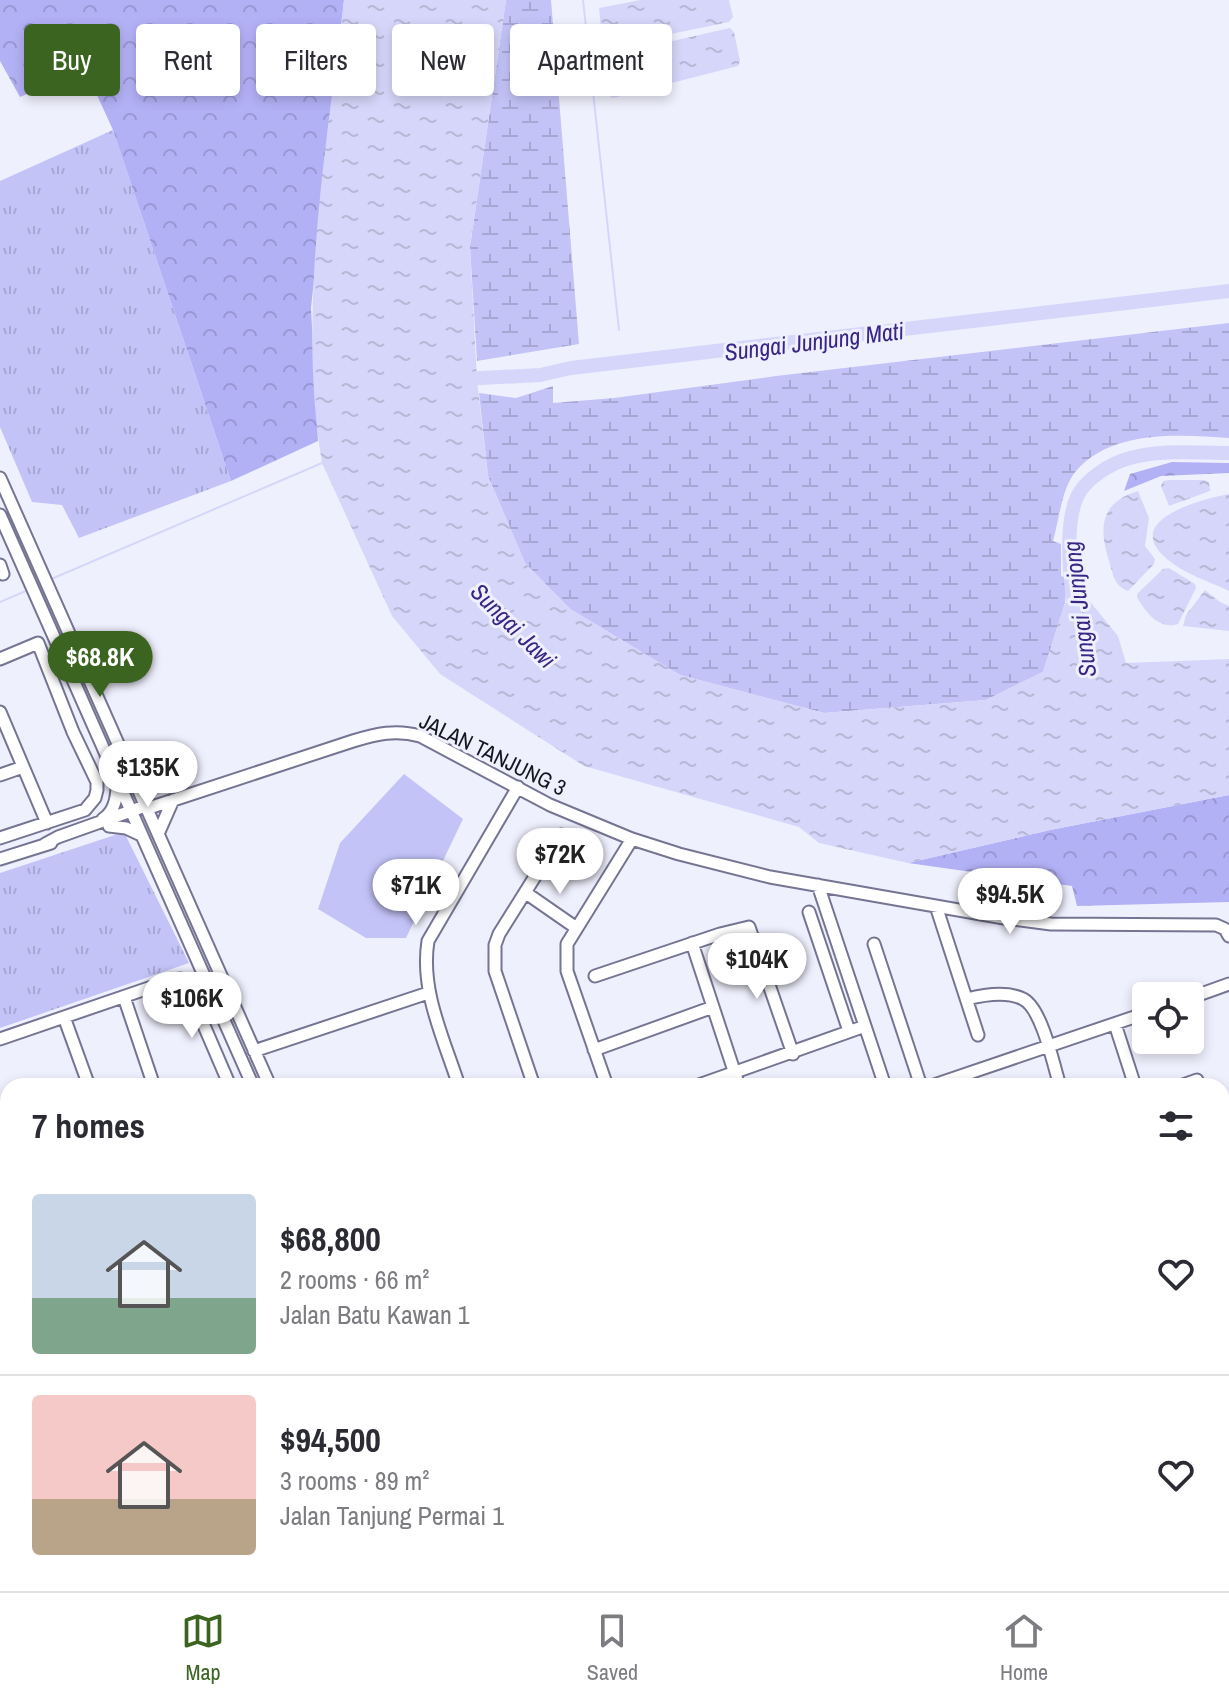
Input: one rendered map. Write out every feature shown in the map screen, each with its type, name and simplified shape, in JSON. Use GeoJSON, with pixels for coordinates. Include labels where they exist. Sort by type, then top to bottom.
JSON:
{"type":"FeatureCollection","features":[{"type":"Feature","properties":{"kind":"street"},"geometry":{"type":"LineString","coordinates":[[0,478],[266,1078]]}},
{"type":"Feature","properties":{"kind":"street"},"geometry":{"type":"LineString","coordinates":[[0,515],[249,1078]]}},
{"type":"Feature","properties":{"kind":"street"},"geometry":{"type":"LineString","coordinates":[[0,659],[38,643],[73,732],[97,782],[95,798],[85,810],[0,838]]}},
{"type":"Feature","properties":{"kind":"street"},"geometry":{"type":"LineString","coordinates":[[0,712],[47,823]]}},
{"type":"Feature","properties":{"kind":"street","name":"JALAN TANJUNG 3"},"geometry":{"type":"LineString","coordinates":[[0,859],[353,741],[395,732],[420,736],[550,805],[632,839],[715,865],[1051,924],[1208,925],[1221,926],[1229,936]]}},
{"type":"Feature","properties":{"kind":"street"},"geometry":{"type":"LineString","coordinates":[[0,775],[23,767]]}},
{"type":"Feature","properties":{"kind":"street"},"geometry":{"type":"LineString","coordinates":[[117,781],[114,805],[104,824],[126,828],[142,836]]}},
{"type":"Feature","properties":{"kind":"street"},"geometry":{"type":"LineString","coordinates":[[456,1078],[428,993],[428,941],[518,787]]}},
{"type":"Feature","properties":{"kind":"street"},"geometry":{"type":"LineString","coordinates":[[139,793],[153,800],[170,801],[158,834]]}},
{"type":"Feature","properties":{"kind":"street"},"geometry":{"type":"LineString","coordinates":[[531,1078],[495,971],[494,958],[499,934],[561,835]]}},
{"type":"Feature","properties":{"kind":"street"},"geometry":{"type":"LineString","coordinates":[[604,1078],[565,961],[567,944],[575,927],[632,839]]}},
{"type":"Feature","properties":{"kind":"street"},"geometry":{"type":"LineString","coordinates":[[818,885],[882,1078]]}},
{"type":"Feature","properties":{"kind":"street"},"geometry":{"type":"LineString","coordinates":[[526,893],[575,927]]}},
{"type":"Feature","properties":{"kind":"street"},"geometry":{"type":"LineString","coordinates":[[936,906],[978,1035]]}},
{"type":"Feature","properties":{"kind":"street"},"geometry":{"type":"LineString","coordinates":[[809,912],[849,1031]]}},
{"type":"Feature","properties":{"kind":"street"},"geometry":{"type":"LineString","coordinates":[[595,976],[745,926],[752,930],[793,1054]]}},
{"type":"Feature","properties":{"kind":"street"},"geometry":{"type":"LineString","coordinates":[[692,943],[736,1078]]}},
{"type":"Feature","properties":{"kind":"street"},"geometry":{"type":"LineString","coordinates":[[874,944],[918,1078]]}},
{"type":"Feature","properties":{"kind":"street"},"geometry":{"type":"LineString","coordinates":[[0,1039],[176,979],[187,986],[227,1078]]}},
{"type":"Feature","properties":{"kind":"street"},"geometry":{"type":"LineString","coordinates":[[1204,993],[1229,984]]}},
{"type":"Feature","properties":{"kind":"street"},"geometry":{"type":"LineString","coordinates":[[254,1051],[428,993]]}},
{"type":"Feature","properties":{"kind":"street"},"geometry":{"type":"LineString","coordinates":[[967,999],[995,995],[1024,999],[1036,1014],[1058,1078]]}},
{"type":"Feature","properties":{"kind":"street"},"geometry":{"type":"LineString","coordinates":[[124,997],[151,1078]]}},
{"type":"Feature","properties":{"kind":"street"},"geometry":{"type":"LineString","coordinates":[[594,1050],[713,1007]]}},
{"type":"Feature","properties":{"kind":"street"},"geometry":{"type":"LineString","coordinates":[[64,1017],[86,1078]]}},
{"type":"Feature","properties":{"kind":"street"},"geometry":{"type":"LineString","coordinates":[[955,1078],[1132,1018]]}},
{"type":"Feature","properties":{"kind":"street"},"geometry":{"type":"LineString","coordinates":[[1115,1024],[1132,1078]]}},
{"type":"Feature","properties":{"kind":"street"},"geometry":{"type":"LineString","coordinates":[[741,1078],[865,1026]]}},
{"type":"Feature","properties":{"kind":"green space"},"geometry":{"type":"Polygon","coordinates":[[[0,0],[344,0],[341,24],[256,24],[256,96],[334,96],[311,308],[318,441],[231,481],[113,130],[97,96],[120,96],[120,24],[24,24],[24,95],[20,97],[0,61],[0,0]]]}},
{"type":"Feature","properties":{"kind":"green space"},"geometry":{"type":"Polygon","coordinates":[[[506,0],[551,0],[553,24],[510,24],[510,96],[559,96],[579,344],[477,361],[470,247],[506,0]]]}},
{"type":"Feature","properties":{"kind":"green space"},"geometry":{"type":"Polygon","coordinates":[[[113,130],[231,481],[79,538],[62,505],[32,502],[0,427],[0,181],[113,130]]]}},
{"type":"Feature","properties":{"kind":"green space"},"geometry":{"type":"Polygon","coordinates":[[[1229,323],[1229,438],[1169,436],[1128,441],[1091,457],[1076,471],[1064,495],[1053,541],[1061,544],[1061,576],[1067,578],[1065,603],[1043,672],[986,700],[824,713],[680,675],[570,609],[525,563],[488,476],[479,393],[516,398],[553,386],[553,403],[614,398],[1229,323]]]}},
{"type":"Feature","properties":{"kind":"green space"},"geometry":{"type":"Polygon","coordinates":[[[1172,462],[1229,463],[1229,473],[1161,476],[1124,491],[1130,474],[1172,462]]]}},
{"type":"Feature","properties":{"kind":"green space"},"geometry":{"type":"Polygon","coordinates":[[[404,774],[463,819],[406,938],[366,938],[318,909],[340,843],[404,774]]]}},
{"type":"Feature","properties":{"kind":"green space"},"geometry":{"type":"Polygon","coordinates":[[[1229,795],[1229,902],[1077,906],[1072,886],[908,863],[1050,830],[1229,795]]]}},
{"type":"Feature","properties":{"kind":"green space"},"geometry":{"type":"Polygon","coordinates":[[[124,832],[189,963],[0,1028],[0,873],[124,832]]]}},
{"type":"Feature","properties":{"kind":"water","name":"Sungai Jawi"},"geometry":{"type":"Polygon","coordinates":[[[344,0],[506,0],[494,82],[494,24],[392,24],[392,96],[492,96],[470,247],[477,380],[488,476],[525,563],[570,609],[680,675],[824,713],[986,700],[1043,672],[1065,603],[1088,599],[1118,636],[1126,663],[1229,659],[1229,795],[1050,830],[908,863],[819,843],[799,827],[584,766],[440,674],[392,616],[322,463],[315,406],[313,290],[332,96],[376,96],[376,24],[341,24],[344,0]]]}},
{"type":"Feature","properties":{"kind":"water"},"geometry":{"type":"Polygon","coordinates":[[[640,0],[729,0],[733,17],[729,22],[672,34],[672,24],[601,24],[599,8],[640,0]]]}},
{"type":"Feature","properties":{"kind":"water"},"geometry":{"type":"Polygon","coordinates":[[[730,28],[734,32],[740,61],[738,66],[672,83],[672,41],[730,28]]]}},
{"type":"Feature","properties":{"kind":"water"},"geometry":{"type":"Polygon","coordinates":[[[1204,480],[1209,482],[1210,491],[1169,506],[1161,486],[1163,481],[1204,480]]]}},
{"type":"Feature","properties":{"kind":"water"},"geometry":{"type":"Polygon","coordinates":[[[1138,491],[1149,518],[1145,546],[1155,559],[1154,564],[1128,591],[1117,583],[1113,575],[1103,528],[1109,510],[1116,502],[1138,491]]]}},
{"type":"Feature","properties":{"kind":"water"},"geometry":{"type":"Polygon","coordinates":[[[1229,494],[1229,591],[1167,559],[1155,545],[1153,533],[1159,523],[1185,506],[1229,494]]]}},
{"type":"Feature","properties":{"kind":"water"},"geometry":{"type":"Polygon","coordinates":[[[1169,568],[1195,584],[1196,588],[1178,624],[1171,625],[1153,618],[1137,597],[1163,569],[1169,568]]]}},
{"type":"Feature","properties":{"kind":"water"},"geometry":{"type":"Polygon","coordinates":[[[1205,590],[1229,606],[1229,631],[1183,626],[1186,615],[1205,590]]]}},
{"type":"Feature","properties":{"kind":"waterway"},"geometry":{"type":"LineString","coordinates":[[583,0],[619,330]]}},
{"type":"Feature","properties":{"kind":"waterway","name":"Sungai Junjung Mati"},"geometry":{"type":"LineString","coordinates":[[462,379],[540,375],[571,368],[1229,291]]}},
{"type":"Feature","properties":{"kind":"waterway","name":"Sungai Junjong"},"geometry":{"type":"LineString","coordinates":[[1076,620],[1069,558],[1070,525],[1077,497],[1086,484],[1115,464],[1142,455],[1229,453]]}},
{"type":"Feature","properties":{"kind":"waterway"},"geometry":{"type":"LineString","coordinates":[[49,580],[322,463]]}},
{"type":"Feature","properties":{"kind":"waterway"},"geometry":{"type":"LineString","coordinates":[[0,602],[28,590]]}}]}
